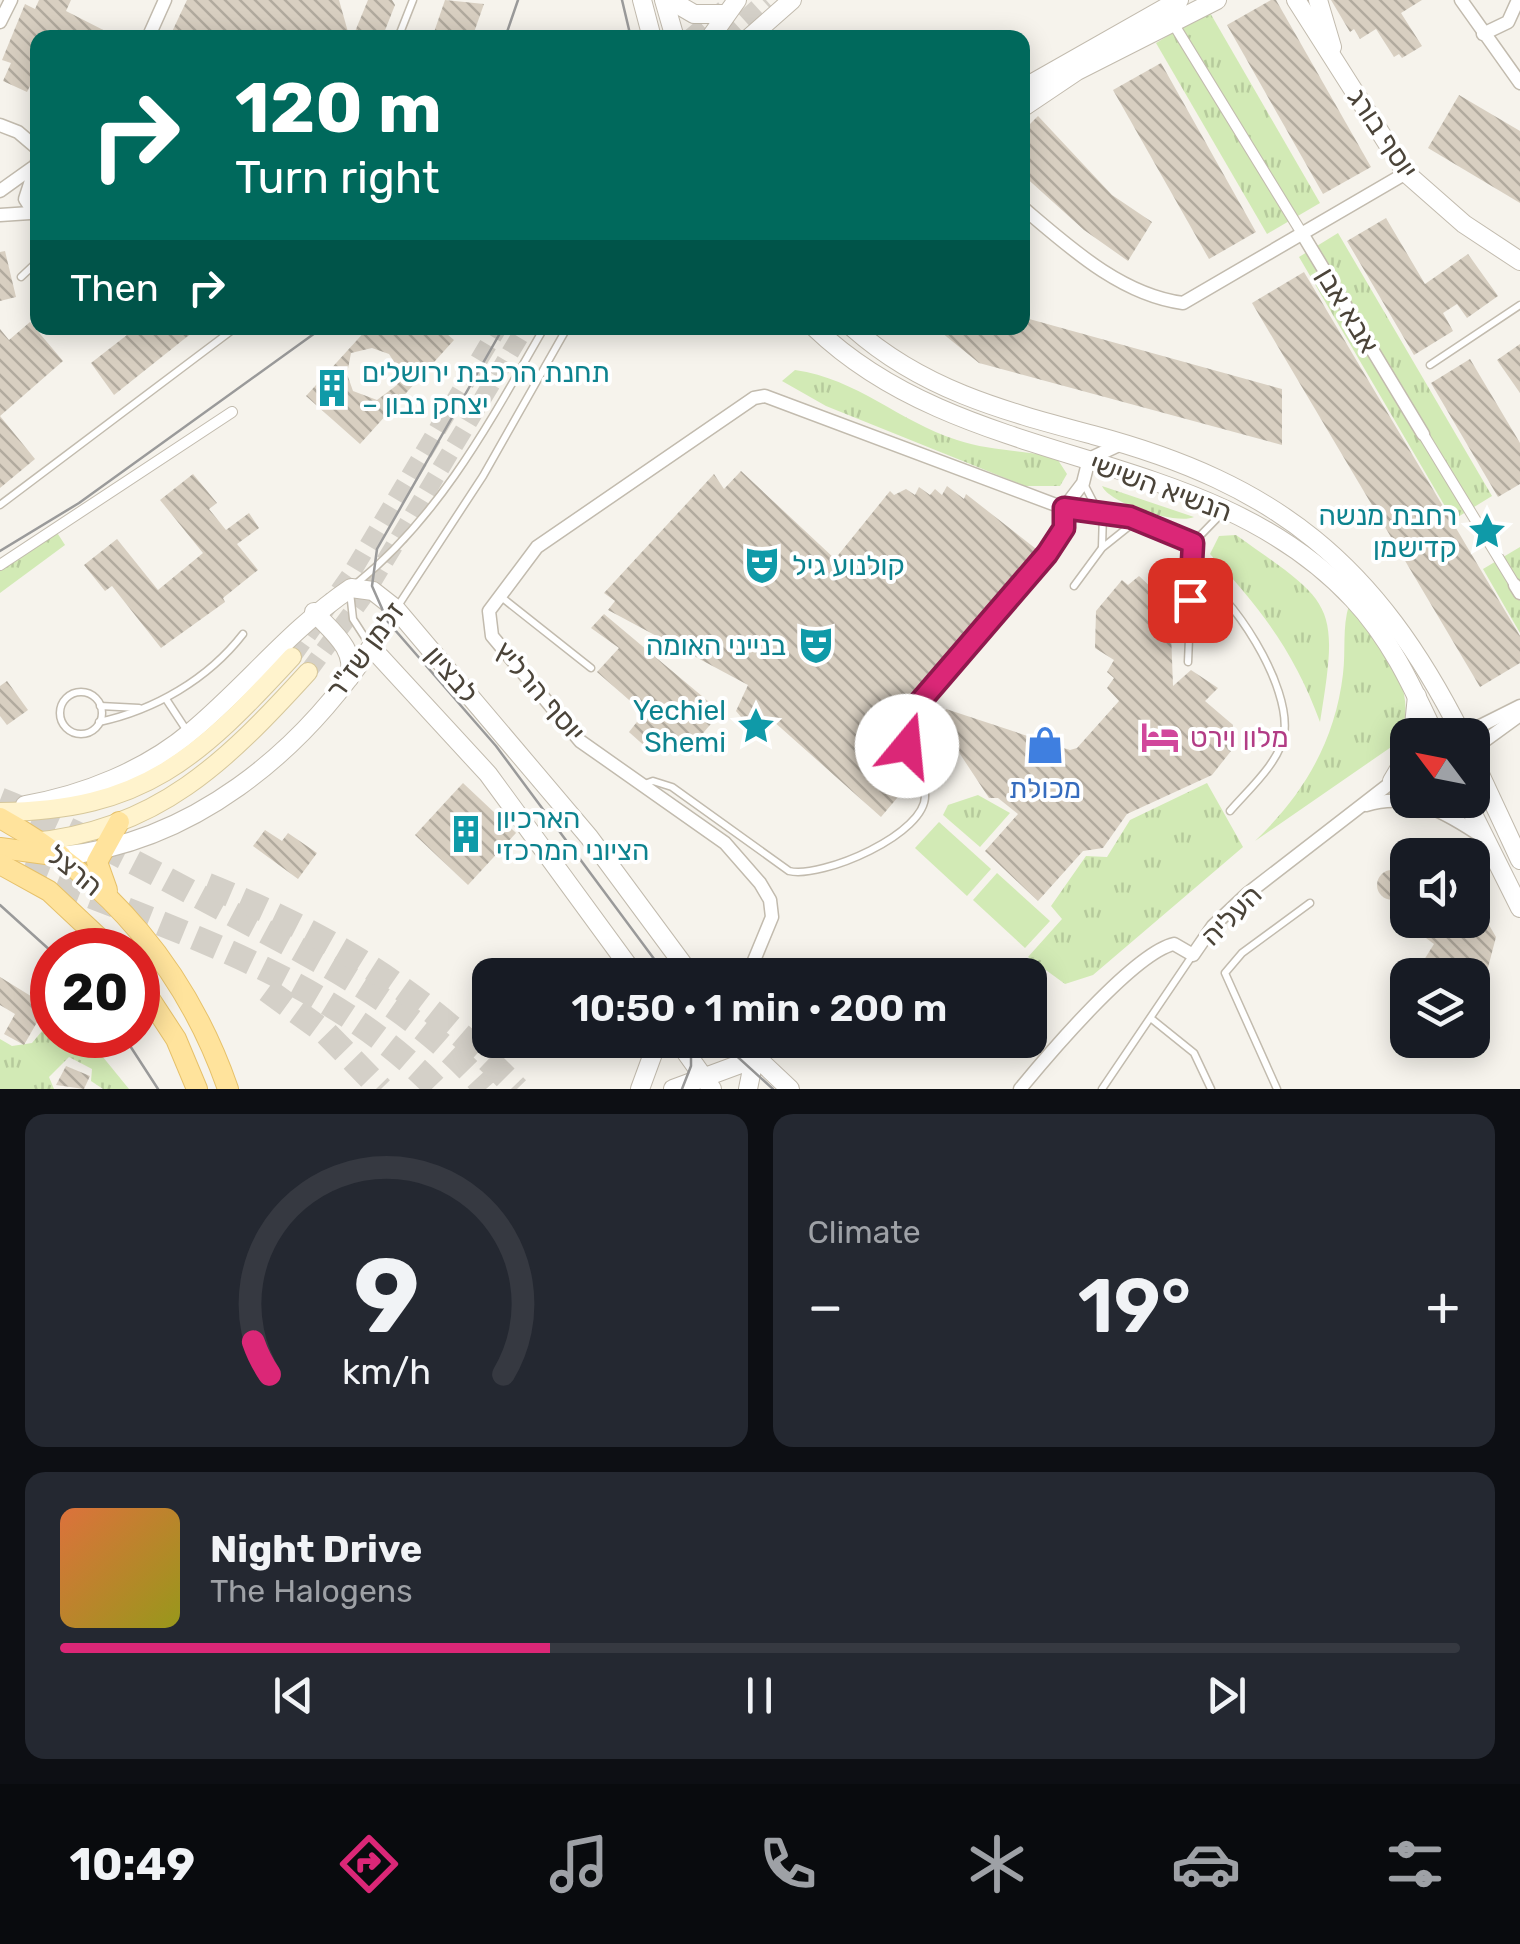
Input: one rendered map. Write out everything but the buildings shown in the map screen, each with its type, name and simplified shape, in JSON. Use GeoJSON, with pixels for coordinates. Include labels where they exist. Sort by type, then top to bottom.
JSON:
{"type":"FeatureCollection","features":[{"type":"Feature","properties":{"kind":"main road","name":"זלמן שז\"ר"},"geometry":{"type":"LineString","coordinates":[[0,813],[80,808],[149,781],[226,728],[292,658]]}},
{"type":"Feature","properties":{"kind":"main road","name":"זלמן שז\"ר"},"geometry":{"type":"LineString","coordinates":[[0,846],[40,842],[119,822],[169,800],[224,761],[308,672]]}},
{"type":"Feature","properties":{"kind":"main road","name":"הרצל"},"geometry":{"type":"LineString","coordinates":[[0,813],[113,900],[183,990],[208,1036],[228,1089]]}},
{"type":"Feature","properties":{"kind":"main road"},"geometry":{"type":"LineString","coordinates":[[113,900],[97,867],[100,849],[119,822]]}},
{"type":"Feature","properties":{"kind":"main road"},"geometry":{"type":"LineString","coordinates":[[0,846],[60,856]]}},
{"type":"Feature","properties":{"kind":"main road","name":"הרצל"},"geometry":{"type":"LineString","coordinates":[[0,864],[49,892],[88,928]]}},
{"type":"Feature","properties":{"kind":"main road"},"geometry":{"type":"LineString","coordinates":[[160,1015],[176,1039],[198,1089]]}},
{"type":"Feature","properties":{"kind":"street"},"geometry":{"type":"LineString","coordinates":[[0,22],[11,0]]}},
{"type":"Feature","properties":{"kind":"street"},"geometry":{"type":"LineString","coordinates":[[152,30],[165,0]]}},
{"type":"Feature","properties":{"kind":"street"},"geometry":{"type":"LineString","coordinates":[[642,0],[650,30]]}},
{"type":"Feature","properties":{"kind":"street"},"geometry":{"type":"LineString","coordinates":[[667,0],[694,14],[731,7]]}},
{"type":"Feature","properties":{"kind":"street"},"geometry":{"type":"LineString","coordinates":[[667,0],[673,30]]}},
{"type":"Feature","properties":{"kind":"street"},"geometry":{"type":"LineString","coordinates":[[758,30],[792,0]]}},
{"type":"Feature","properties":{"kind":"street"},"geometry":{"type":"LineString","coordinates":[[1030,84],[1179,0]]}},
{"type":"Feature","properties":{"kind":"street"},"geometry":{"type":"LineString","coordinates":[[1030,103],[1077,71],[1217,0]]}},
{"type":"Feature","properties":{"kind":"street","name":"יוסף בורג"},"geometry":{"type":"LineString","coordinates":[[1296,0],[1406,173],[1464,224],[1520,260]]}},
{"type":"Feature","properties":{"kind":"street","name":"יוסף בורג"},"geometry":{"type":"LineString","coordinates":[[1318,0],[1343,75]]}},
{"type":"Feature","properties":{"kind":"street"},"geometry":{"type":"LineString","coordinates":[[1461,0],[1520,83]]}},
{"type":"Feature","properties":{"kind":"street"},"geometry":{"type":"LineString","coordinates":[[1483,34],[1508,22],[1518,0]]}},
{"type":"Feature","properties":{"kind":"street"},"geometry":{"type":"LineString","coordinates":[[715,30],[731,7]]}},
{"type":"Feature","properties":{"kind":"street","name":"אבא אבן"},"geometry":{"type":"LineString","coordinates":[[1176,28],[1518,589]]}},
{"type":"Feature","properties":{"kind":"street"},"geometry":{"type":"LineString","coordinates":[[0,125],[30,142]]}},
{"type":"Feature","properties":{"kind":"street"},"geometry":{"type":"LineString","coordinates":[[0,190],[30,168]]}},
{"type":"Feature","properties":{"kind":"street"},"geometry":{"type":"LineString","coordinates":[[1030,212],[1119,280],[1160,300],[1183,304],[1406,173]]}},
{"type":"Feature","properties":{"kind":"street"},"geometry":{"type":"LineString","coordinates":[[30,180],[25,195],[30,207]]}},
{"type":"Feature","properties":{"kind":"street"},"geometry":{"type":"LineString","coordinates":[[0,214],[30,216]]}},
{"type":"Feature","properties":{"kind":"street","name":"הנשיא השישי"},"geometry":{"type":"LineString","coordinates":[[823,335],[852,359],[936,409],[1226,509],[1288,544],[1351,596],[1390,647],[1427,718]]}},
{"type":"Feature","properties":{"kind":"street","name":"הנשיא השישי"},"geometry":{"type":"LineString","coordinates":[[862,335],[892,359],[966,399],[1124,444],[1240,487],[1313,538],[1358,578],[1396,624],[1452,718]]}},
{"type":"Feature","properties":{"kind":"street","name":"יוסף הרליץ"},"geometry":{"type":"LineString","coordinates":[[755,958],[772,917],[766,891],[725,843],[580,741],[492,636],[489,611],[499,596],[537,547],[747,400],[765,396],[1064,508]]}},
{"type":"Feature","properties":{"kind":"street"},"geometry":{"type":"LineString","coordinates":[[0,565],[232,412]]}},
{"type":"Feature","properties":{"kind":"street"},"geometry":{"type":"LineString","coordinates":[[1064,508],[1083,483],[1090,459],[1124,444]]}},
{"type":"Feature","properties":{"kind":"street","name":"לבציון"},"geometry":{"type":"LineString","coordinates":[[351,588],[373,592],[396,609],[589,837],[678,958]]}},
{"type":"Feature","properties":{"kind":"street","name":"זלמן שז\"ר"},"geometry":{"type":"LineString","coordinates":[[0,813],[102,784],[189,734],[314,612],[351,588]]}},
{"type":"Feature","properties":{"kind":"street"},"geometry":{"type":"LineString","coordinates":[[314,612],[349,652],[348,680]]}},
{"type":"Feature","properties":{"kind":"street","name":"לבציון"},"geometry":{"type":"LineString","coordinates":[[371,647],[488,774],[623,958]]}},
{"type":"Feature","properties":{"kind":"street","name":"זלמן שז\"ר"},"geometry":{"type":"LineString","coordinates":[[60,856],[100,849],[174,826],[238,790],[348,680],[371,647]]}},
{"type":"Feature","properties":{"kind":"street"},"geometry":{"type":"LineString","coordinates":[[1415,718],[1417,696]]}},
{"type":"Feature","properties":{"kind":"street"},"geometry":{"type":"LineString","coordinates":[[1490,721],[1520,706]]}},
{"type":"Feature","properties":{"kind":"street"},"geometry":{"type":"LineString","coordinates":[[1490,739],[1520,715]]}},
{"type":"Feature","properties":{"kind":"street","name":"העליה"},"geometry":{"type":"LineString","coordinates":[[1020,1089],[1070,1028],[1160,950],[1174,944],[1193,955],[1237,903],[1390,784]]}},
{"type":"Feature","properties":{"kind":"street"},"geometry":{"type":"LineString","coordinates":[[1490,794],[1520,860]]}},
{"type":"Feature","properties":{"kind":"street"},"geometry":{"type":"LineString","coordinates":[[1363,806],[1391,800],[1416,802],[1450,816],[1484,838]]}},
{"type":"Feature","properties":{"kind":"street"},"geometry":{"type":"LineString","coordinates":[[1475,818],[1484,838]]}},
{"type":"Feature","properties":{"kind":"street"},"geometry":{"type":"LineString","coordinates":[[1490,850],[1520,908]]}},
{"type":"Feature","properties":{"kind":"street"},"geometry":{"type":"LineString","coordinates":[[640,1089],[651,1058]]}},
{"type":"Feature","properties":{"kind":"street"},"geometry":{"type":"LineString","coordinates":[[690,1058],[706,1083]]}},
{"type":"Feature","properties":{"kind":"street"},"geometry":{"type":"LineString","coordinates":[[673,1089],[706,1083],[754,1059]]}},
{"type":"Feature","properties":{"kind":"street"},"geometry":{"type":"LineString","coordinates":[[748,1089],[754,1059]]}},
{"type":"Feature","properties":{"kind":"street"},"geometry":{"type":"LineString","coordinates":[[754,1059],[790,1089]]}},
{"type":"Feature","properties":{"kind":"lane"},"geometry":{"type":"LineString","coordinates":[[401,30],[413,0]]}},
{"type":"Feature","properties":{"kind":"lane"},"geometry":{"type":"LineString","coordinates":[[21,277],[30,269]]}},
{"type":"Feature","properties":{"kind":"lane"},"geometry":{"type":"LineString","coordinates":[[1430,366],[1520,305]]}},
{"type":"Feature","properties":{"kind":"lane"},"geometry":{"type":"LineString","coordinates":[[0,505],[226,335]]}},
{"type":"Feature","properties":{"kind":"lane","name":"זלמן שז\"ר"},"geometry":{"type":"LineString","coordinates":[[351,588],[401,544],[440,496],[540,335]]}},
{"type":"Feature","properties":{"kind":"lane","name":"זלמן שז\"ר"},"geometry":{"type":"LineString","coordinates":[[371,647],[483,476],[563,335]]}},
{"type":"Feature","properties":{"kind":"lane"},"geometry":{"type":"LineString","coordinates":[[1083,483],[1101,513],[1102,548]]}},
{"type":"Feature","properties":{"kind":"lane"},"geometry":{"type":"LineString","coordinates":[[641,785],[653,781],[672,787],[776,864],[800,874],[821,870],[890,840],[919,813],[925,794],[907,746],[908,719],[1047,554],[1064,528],[1064,508],[1137,520],[1193,543]]}},
{"type":"Feature","properties":{"kind":"lane"},"geometry":{"type":"LineString","coordinates":[[1188,662],[1193,543],[1226,509]]}},
{"type":"Feature","properties":{"kind":"lane"},"geometry":{"type":"LineString","coordinates":[[1074,586],[1102,548],[1137,520]]}},
{"type":"Feature","properties":{"kind":"lane"},"geometry":{"type":"LineString","coordinates":[[1192,570],[1204,576],[1254,638],[1283,713],[1284,739],[1273,759],[1230,811]]}},
{"type":"Feature","properties":{"kind":"lane","name":"לבציון"},"geometry":{"type":"LineString","coordinates":[[351,588],[353,618],[371,647]]}},
{"type":"Feature","properties":{"kind":"lane"},"geometry":{"type":"LineString","coordinates":[[499,596],[590,668]]}},
{"type":"Feature","properties":{"kind":"lane"},"geometry":{"type":"LineString","coordinates":[[150,706],[121,710],[100,706],[92,696],[74,693],[64,701],[60,713],[64,725],[74,733],[87,733],[99,722],[150,706],[218,661],[243,634]]}},
{"type":"Feature","properties":{"kind":"lane"},"geometry":{"type":"LineString","coordinates":[[166,699],[189,734]]}},
{"type":"Feature","properties":{"kind":"lane"},"geometry":{"type":"LineString","coordinates":[[99,722],[100,706]]}},
{"type":"Feature","properties":{"kind":"lane"},"geometry":{"type":"LineString","coordinates":[[1277,1089],[1225,973],[1242,952],[1310,903]]}},
{"type":"Feature","properties":{"kind":"lane"},"geometry":{"type":"LineString","coordinates":[[1102,1089],[1153,1020],[1193,955]]}},
{"type":"Feature","properties":{"kind":"lane"},"geometry":{"type":"LineString","coordinates":[[1153,1020],[1194,1053],[1211,1089]]}},
{"type":"Feature","properties":{"kind":"green space"},"geometry":{"type":"Polygon","coordinates":[[[1209,11],[1320,203],[1267,234],[1156,43],[1209,11]]]}},
{"type":"Feature","properties":{"kind":"green space"},"geometry":{"type":"Polygon","coordinates":[[[1338,233],[1492,496],[1453,520],[1299,257],[1338,233]]]}},
{"type":"Feature","properties":{"kind":"green space"},"geometry":{"type":"Polygon","coordinates":[[[795,370],[839,382],[957,440],[1056,457],[1067,474],[1060,486],[1025,486],[826,406],[782,381],[795,370]]]}},
{"type":"Feature","properties":{"kind":"green space"},"geometry":{"type":"Polygon","coordinates":[[[1102,486],[1194,517],[1174,518],[1145,511],[1117,500],[1102,486]]]}},
{"type":"Feature","properties":{"kind":"green space"},"geometry":{"type":"Polygon","coordinates":[[[56,531],[65,545],[0,593],[0,568],[56,531]]]}},
{"type":"Feature","properties":{"kind":"green space"},"geometry":{"type":"Polygon","coordinates":[[[1236,535],[1293,576],[1322,609],[1329,651],[1320,722],[1299,674],[1274,632],[1210,554],[1219,536],[1236,535]]]}},
{"type":"Feature","properties":{"kind":"green space"},"geometry":{"type":"Polygon","coordinates":[[[1520,547],[1520,633],[1483,569],[1520,547]]]}},
{"type":"Feature","properties":{"kind":"green space"},"geometry":{"type":"Polygon","coordinates":[[[1349,605],[1395,669],[1402,686],[1404,718],[1390,718],[1390,748],[1255,841],[1302,786],[1324,745],[1339,699],[1349,605]]]}},
{"type":"Feature","properties":{"kind":"green space"},"geometry":{"type":"Polygon","coordinates":[[[1207,783],[1243,847],[1093,975],[1065,984],[1047,971],[1047,958],[1028,957],[1062,919],[1051,906],[1086,856],[1107,857],[1130,820],[1207,783]]]}},
{"type":"Feature","properties":{"kind":"green space"},"geometry":{"type":"Polygon","coordinates":[[[978,795],[1010,813],[980,847],[943,815],[948,805],[978,795]]]}},
{"type":"Feature","properties":{"kind":"green space"},"geometry":{"type":"Polygon","coordinates":[[[939,822],[991,869],[967,896],[915,848],[939,822]]]}},
{"type":"Feature","properties":{"kind":"green space"},"geometry":{"type":"Polygon","coordinates":[[[997,873],[1050,921],[1025,948],[973,900],[997,873]]]}},
{"type":"Feature","properties":{"kind":"green space"},"geometry":{"type":"Polygon","coordinates":[[[0,1039],[12,1046],[30,1043],[30,1058],[68,1058],[49,1077],[54,1089],[0,1089],[0,1039]]]}},
{"type":"Feature","properties":{"kind":"green space"},"geometry":{"type":"Polygon","coordinates":[[[71,1058],[104,1058],[129,1089],[103,1089],[91,1081],[92,1069],[71,1058]]]}},
{"type":"Feature","properties":{"kind":"tunnel"},"geometry":{"type":"LineString","coordinates":[[733,30],[766,0]]}},
{"type":"Feature","properties":{"kind":"tunnel"},"geometry":{"type":"LineString","coordinates":[[699,30],[724,9]]}},
{"type":"Feature","properties":{"kind":"tunnel"},"geometry":{"type":"LineString","coordinates":[[292,657],[351,574],[494,335]]}},
{"type":"Feature","properties":{"kind":"tunnel"},"geometry":{"type":"LineString","coordinates":[[308,672],[364,596],[521,335]]}},
{"type":"Feature","properties":{"kind":"tunnel"},"geometry":{"type":"LineString","coordinates":[[0,800],[112,851],[362,986],[427,1033],[486,1089]]}},
{"type":"Feature","properties":{"kind":"tunnel"},"geometry":{"type":"LineString","coordinates":[[23,869],[187,934],[296,985],[394,1049],[437,1089]]}},
{"type":"Feature","properties":{"kind":"tunnel"},"geometry":{"type":"LineString","coordinates":[[207,885],[295,924],[374,970],[447,1024],[517,1089]]}},
{"type":"Feature","properties":{"kind":"tunnel"},"geometry":{"type":"LineString","coordinates":[[267,990],[326,1033],[381,1089]]}},
{"type":"Feature","properties":{"kind":"tram line"},"geometry":{"type":"LineString","coordinates":[[508,30],[518,0]]}},
{"type":"Feature","properties":{"kind":"tram line"},"geometry":{"type":"LineString","coordinates":[[622,0],[629,30]]}},
{"type":"Feature","properties":{"kind":"tram line"},"geometry":{"type":"LineString","coordinates":[[0,551],[79,503],[312,335]]}},
{"type":"Feature","properties":{"kind":"tram line"},"geometry":{"type":"LineString","coordinates":[[499,335],[377,549],[372,586],[388,622],[496,746],[653,958]]}},
{"type":"Feature","properties":{"kind":"tram line"},"geometry":{"type":"LineString","coordinates":[[0,905],[30,932]]}},
{"type":"Feature","properties":{"kind":"tram line"},"geometry":{"type":"LineString","coordinates":[[138,1058],[158,1089]]}},
{"type":"Feature","properties":{"kind":"tram line"},"geometry":{"type":"LineString","coordinates":[[682,1089],[691,1058]]}},
{"type":"Feature","properties":{"kind":"tram line"},"geometry":{"type":"LineString","coordinates":[[739,1058],[773,1089]]}},
{"type":"Feature","properties":{"kind":"place","name":"תחנת הרכבת ירושלים – יצחק נבון"},"geometry":{"type":"Point","coordinates":[332,388]}},
{"type":"Feature","properties":{"kind":"place","name":"רחבת מנשה קדישמן"},"geometry":{"type":"Point","coordinates":[1487,531]}},
{"type":"Feature","properties":{"kind":"place","name":"קולנוע גיל"},"geometry":{"type":"Point","coordinates":[762,565]}},
{"type":"Feature","properties":{"kind":"place","name":"בנייני האומה"},"geometry":{"type":"Point","coordinates":[816,645]}},
{"type":"Feature","properties":{"kind":"place","name":"Yechiel Shemi"},"geometry":{"type":"Point","coordinates":[756,726]}},
{"type":"Feature","properties":{"kind":"place","name":"מלון וירט"},"geometry":{"type":"Point","coordinates":[1160,737]}},
{"type":"Feature","properties":{"kind":"place","name":"מכולת"},"geometry":{"type":"Point","coordinates":[1045,745]}},
{"type":"Feature","properties":{"kind":"place","name":"הארכיון הציוני המרכזי"},"geometry":{"type":"Point","coordinates":[466,834]}},
{"type":"Feature","properties":{"kind":"route"},"geometry":{"type":"LineString","coordinates":[[907,746],[908,719],[1047,554],[1064,528],[1064,508],[1130,517],[1193,543],[1190,600]]}}]}
